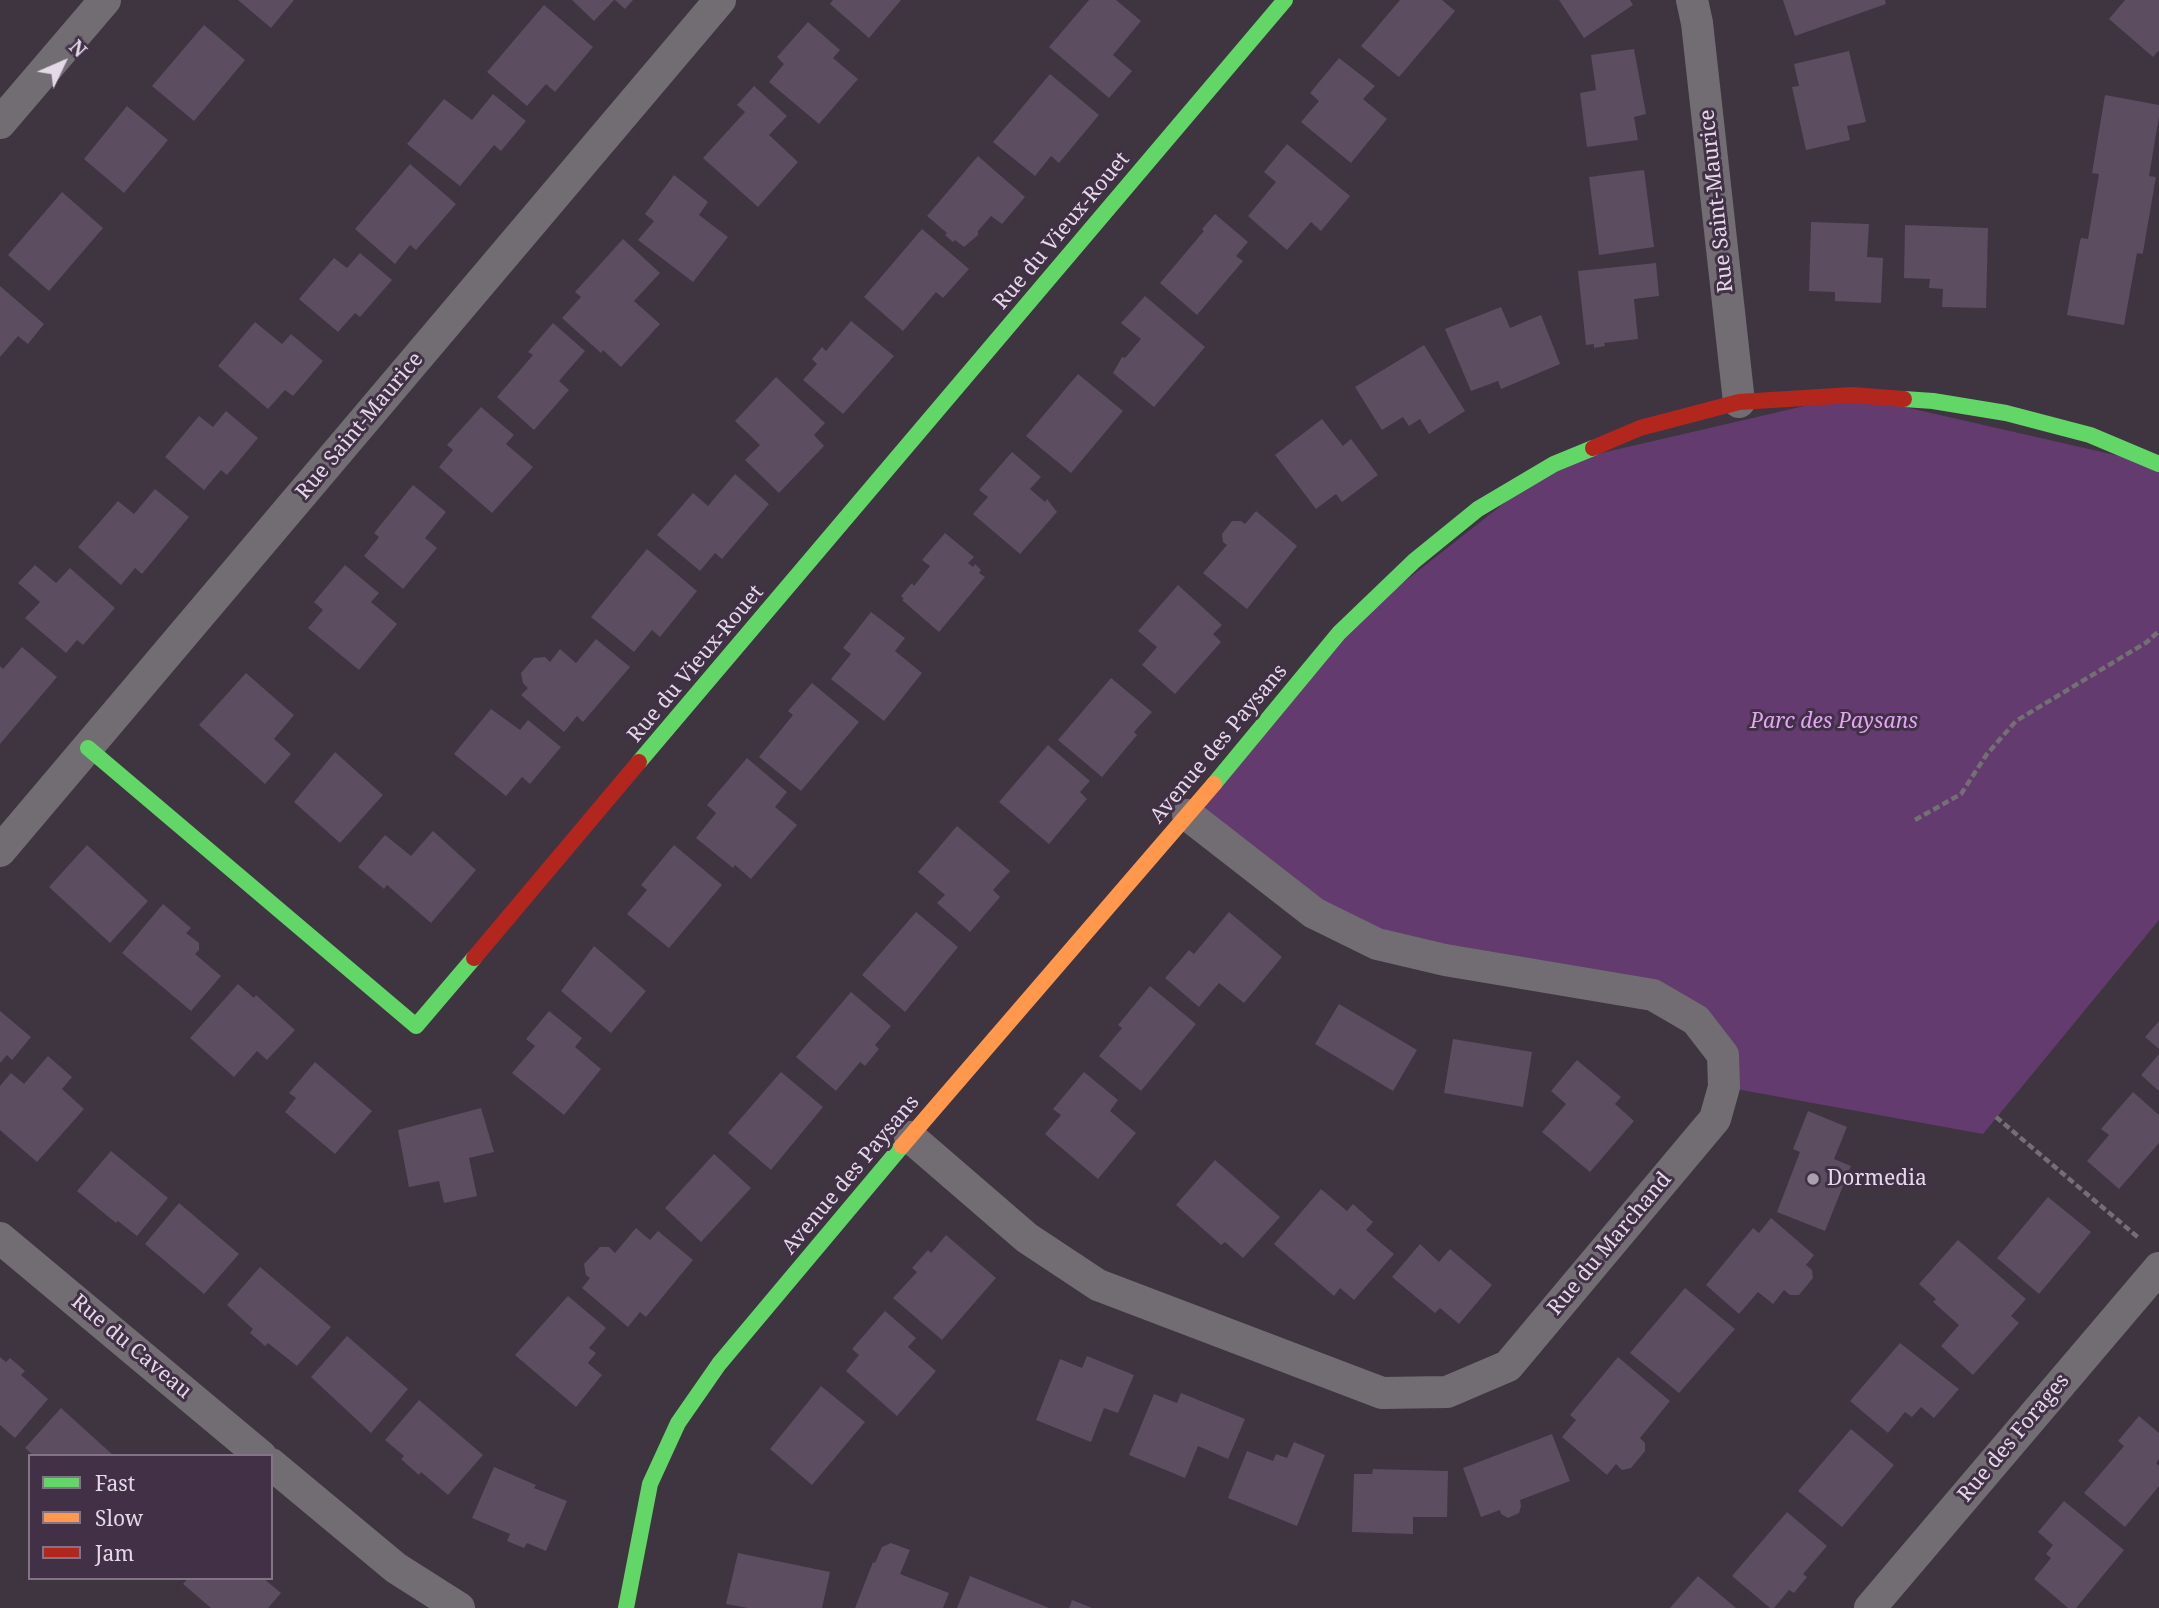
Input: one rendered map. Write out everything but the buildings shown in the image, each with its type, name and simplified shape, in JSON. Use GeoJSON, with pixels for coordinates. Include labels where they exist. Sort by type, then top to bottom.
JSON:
{"type":"FeatureCollection","features":[{"type":"Feature","properties":{"kind":"street"},"geometry":{"type":"LineString","coordinates":[[0,123],[105,0]]}},
{"type":"Feature","properties":{"kind":"street","name":"Rue Saint-Maurice"},"geometry":{"type":"LineString","coordinates":[[0,851],[720,0]]}},
{"type":"Feature","properties":{"kind":"street","name":"Rue du Vieux-Rouet"},"geometry":{"type":"LineString","coordinates":[[88,748],[416,1027],[1285,0]]}},
{"type":"Feature","properties":{"kind":"street","name":"Rue Saint-Maurice"},"geometry":{"type":"LineString","coordinates":[[1692,0],[1699,37],[1739,402]]}},
{"type":"Feature","properties":{"kind":"street","name":"Avenue des Paysans"},"geometry":{"type":"LineString","coordinates":[[626,1608],[650,1484],[678,1423],[719,1364],[910,1137],[1188,815],[1339,633],[1414,561],[1478,509],[1554,464],[1640,428],[1739,402],[1852,395],[1933,401],[2006,413],[2090,435],[2159,464]]}},
{"type":"Feature","properties":{"kind":"street","name":"Rue du Marchand"},"geometry":{"type":"LineString","coordinates":[[910,1137],[1027,1238],[1098,1285],[1382,1393],[1447,1392],[1508,1366],[1715,1119],[1724,1087],[1723,1055],[1696,1020],[1653,995],[1445,960],[1377,944],[1314,913],[1188,815]]}},
{"type":"Feature","properties":{"kind":"street","name":"Rue du Caveau"},"geometry":{"type":"LineString","coordinates":[[0,1238],[259,1454]]}},
{"type":"Feature","properties":{"kind":"street","name":"Rue des Forages"},"geometry":{"type":"LineString","coordinates":[[1870,1608],[2154,1257]]}},
{"type":"Feature","properties":{"kind":"street"},"geometry":{"type":"LineString","coordinates":[[273,1466],[396,1568],[459,1608]]}},
{"type":"Feature","properties":{"kind":"path"},"geometry":{"type":"LineString","coordinates":[[1916,820],[1961,794],[1987,754],[2016,721],[2147,642],[2159,631]]}},
{"type":"Feature","properties":{"kind":"path"},"geometry":{"type":"LineString","coordinates":[[1996,1117],[2154,1257]]}},
{"type":"Feature","properties":{"kind":"green space","name":"Parc des Paysans"},"geometry":{"type":"Polygon","coordinates":[[[1852,395],[2159,465],[2159,920],[1983,1134],[1725,1087],[1696,1020],[1377,944],[1188,815],[1339,633],[1554,464],[1852,395]]]}},
{"type":"Feature","properties":{"kind":"traffic: fast"},"geometry":{"type":"LineString","coordinates":[[639,762],[1285,0]]}},
{"type":"Feature","properties":{"kind":"traffic: fast"},"geometry":{"type":"LineString","coordinates":[[1904,399],[2006,413],[2090,435],[2159,464]]}},
{"type":"Feature","properties":{"kind":"traffic: fast"},"geometry":{"type":"LineString","coordinates":[[1214,784],[1339,633],[1414,561],[1478,509],[1554,464],[1593,448]]}},
{"type":"Feature","properties":{"kind":"traffic: fast"},"geometry":{"type":"LineString","coordinates":[[88,748],[416,1026],[474,958]]}},
{"type":"Feature","properties":{"kind":"traffic: fast"},"geometry":{"type":"LineString","coordinates":[[626,1608],[650,1484],[678,1423],[719,1364],[902,1146]]}},
{"type":"Feature","properties":{"kind":"traffic: slow"},"geometry":{"type":"LineString","coordinates":[[902,1146],[1214,784]]}},
{"type":"Feature","properties":{"kind":"traffic: jam"},"geometry":{"type":"LineString","coordinates":[[1593,448],[1640,428],[1739,402],[1852,395],[1904,399]]}},
{"type":"Feature","properties":{"kind":"traffic: jam"},"geometry":{"type":"LineString","coordinates":[[474,958],[639,762]]}},
{"type":"Feature","properties":{"kind":"place","name":"Dormedia"},"geometry":{"type":"Point","coordinates":[1813,1179]}}]}
